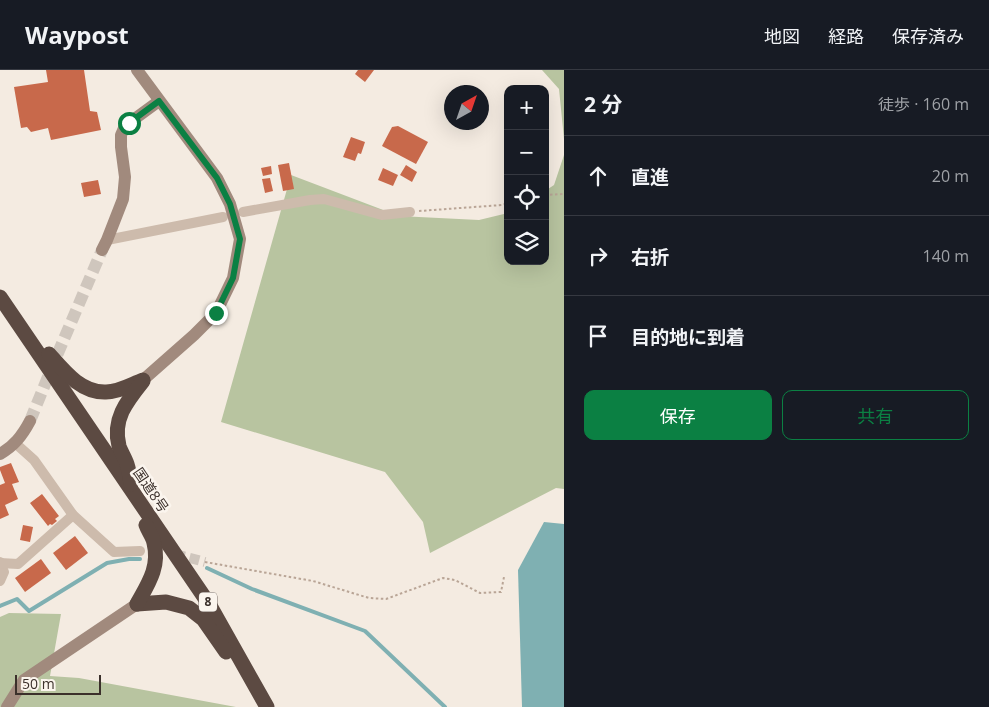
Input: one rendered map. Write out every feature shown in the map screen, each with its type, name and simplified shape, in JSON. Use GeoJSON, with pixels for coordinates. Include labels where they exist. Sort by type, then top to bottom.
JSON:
{"type":"FeatureCollection","features":[{"type":"Feature","properties":{"kind":"highway"},"geometry":{"type":"LineString","coordinates":[[0,296],[66,374],[78,383],[91,390],[106,392],[144,380]]}},
{"type":"Feature","properties":{"kind":"highway","name":"国道8号"},"geometry":{"type":"LineString","coordinates":[[0,296],[209,604],[267,707]]}},
{"type":"Feature","properties":{"kind":"highway"},"geometry":{"type":"LineString","coordinates":[[137,604],[153,575],[156,558],[154,542],[146,526],[117,436],[118,422],[130,398],[144,380]]}},
{"type":"Feature","properties":{"kind":"highway"},"geometry":{"type":"LineString","coordinates":[[137,604],[166,602],[189,608],[204,619],[263,707]]}},
{"type":"Feature","properties":{"kind":"street"},"geometry":{"type":"LineString","coordinates":[[137,70],[217,178],[230,204],[240,239],[233,278],[216,313],[144,380]]}},
{"type":"Feature","properties":{"kind":"street"},"geometry":{"type":"LineString","coordinates":[[105,245],[123,198],[125,177],[121,135],[129,123],[159,101]]}},
{"type":"Feature","properties":{"kind":"street"},"geometry":{"type":"LineString","coordinates":[[243,212],[324,199],[382,215],[410,212]]}},
{"type":"Feature","properties":{"kind":"street"},"geometry":{"type":"LineString","coordinates":[[105,245],[223,217]]}},
{"type":"Feature","properties":{"kind":"street"},"geometry":{"type":"LineString","coordinates":[[0,454],[15,443],[24,433],[30,421]]}},
{"type":"Feature","properties":{"kind":"street"},"geometry":{"type":"LineString","coordinates":[[15,443],[34,460],[73,515],[114,552],[140,551]]}},
{"type":"Feature","properties":{"kind":"street"},"geometry":{"type":"LineString","coordinates":[[0,580],[4,572],[0,562],[18,564],[73,515]]}},
{"type":"Feature","properties":{"kind":"street"},"geometry":{"type":"LineString","coordinates":[[7,707],[24,680],[137,604]]}},
{"type":"Feature","properties":{"kind":"path"},"geometry":{"type":"LineString","coordinates":[[549,195],[564,194]]}},
{"type":"Feature","properties":{"kind":"path"},"geometry":{"type":"LineString","coordinates":[[410,212],[504,204]]}},
{"type":"Feature","properties":{"kind":"path"},"geometry":{"type":"LineString","coordinates":[[205,562],[313,581],[369,598],[386,598],[443,578],[455,580],[480,593],[501,592],[504,577]]}},
{"type":"Feature","properties":{"kind":"green space"},"geometry":{"type":"Polygon","coordinates":[[[542,70],[564,70],[564,139],[559,89],[542,70]]]}},
{"type":"Feature","properties":{"kind":"green space"},"geometry":{"type":"Polygon","coordinates":[[[564,155],[564,489],[556,488],[430,553],[423,522],[385,472],[221,422],[291,175],[399,216],[479,220],[504,214],[504,265],[549,265],[549,188],[554,185],[564,155]]]}},
{"type":"Feature","properties":{"kind":"green space"},"geometry":{"type":"Polygon","coordinates":[[[9,613],[61,614],[50,676],[79,678],[236,707],[0,707],[0,617],[9,613]]]}},
{"type":"Feature","properties":{"kind":"water"},"geometry":{"type":"Polygon","coordinates":[[[544,522],[564,524],[564,707],[522,707],[518,570],[544,522]]]}},
{"type":"Feature","properties":{"kind":"building"},"geometry":{"type":"Polygon","coordinates":[[[46,70],[84,70],[90,111],[97,112],[101,130],[51,140],[48,128],[31,132],[27,127],[21,128],[14,87],[48,82],[46,70]]]}},
{"type":"Feature","properties":{"kind":"building"},"geometry":{"type":"Polygon","coordinates":[[[358,70],[374,70],[365,82],[355,74],[358,70]]]}},
{"type":"Feature","properties":{"kind":"building"},"geometry":{"type":"Polygon","coordinates":[[[398,126],[428,142],[416,164],[382,146],[392,127],[398,126]]]}},
{"type":"Feature","properties":{"kind":"building"},"geometry":{"type":"Polygon","coordinates":[[[351,137],[365,142],[361,154],[358,153],[355,161],[343,157],[351,137]]]}},
{"type":"Feature","properties":{"kind":"building"},"geometry":{"type":"Polygon","coordinates":[[[289,163],[294,189],[283,191],[278,165],[289,163]]]}},
{"type":"Feature","properties":{"kind":"building"},"geometry":{"type":"Polygon","coordinates":[[[406,165],[417,172],[412,182],[400,175],[406,165]]]}},
{"type":"Feature","properties":{"kind":"building"},"geometry":{"type":"Polygon","coordinates":[[[271,166],[272,174],[263,176],[261,168],[271,166]]]}},
{"type":"Feature","properties":{"kind":"building"},"geometry":{"type":"Polygon","coordinates":[[[383,168],[398,175],[393,186],[378,180],[383,168]]]}},
{"type":"Feature","properties":{"kind":"building"},"geometry":{"type":"Polygon","coordinates":[[[270,178],[273,191],[265,193],[262,179],[270,178]]]}},
{"type":"Feature","properties":{"kind":"building"},"geometry":{"type":"Polygon","coordinates":[[[98,180],[101,194],[84,197],[81,183],[98,180]]]}},
{"type":"Feature","properties":{"kind":"building"},"geometry":{"type":"Polygon","coordinates":[[[11,463],[19,482],[12,484],[18,499],[5,505],[9,515],[0,519],[0,485],[5,483],[0,467],[11,463]]]}},
{"type":"Feature","properties":{"kind":"building"},"geometry":{"type":"Polygon","coordinates":[[[42,494],[59,516],[52,525],[48,526],[30,503],[42,494]]]}},
{"type":"Feature","properties":{"kind":"building"},"geometry":{"type":"Polygon","coordinates":[[[23,525],[33,527],[30,542],[20,540],[23,525]]]}},
{"type":"Feature","properties":{"kind":"building"},"geometry":{"type":"Polygon","coordinates":[[[75,536],[88,553],[66,570],[53,553],[75,536]]]}},
{"type":"Feature","properties":{"kind":"building"},"geometry":{"type":"Polygon","coordinates":[[[41,559],[51,573],[25,592],[15,578],[41,559]]]}},
{"type":"Feature","properties":{"kind":"waterway"},"geometry":{"type":"LineString","coordinates":[[0,606],[17,599],[29,611],[107,563],[140,559]]}},
{"type":"Feature","properties":{"kind":"waterway"},"geometry":{"type":"LineString","coordinates":[[207,568],[252,589],[365,631],[445,707]]}},
{"type":"Feature","properties":{"kind":"tunnel"},"geometry":{"type":"LineString","coordinates":[[30,421],[102,250]]}},
{"type":"Feature","properties":{"kind":"tunnel"},"geometry":{"type":"LineString","coordinates":[[175,554],[205,562]]}},
{"type":"Feature","properties":{"kind":"route"},"geometry":{"type":"LineString","coordinates":[[129,123],[159,101],[217,178],[230,204],[240,239],[233,278],[216,313]]}}]}
